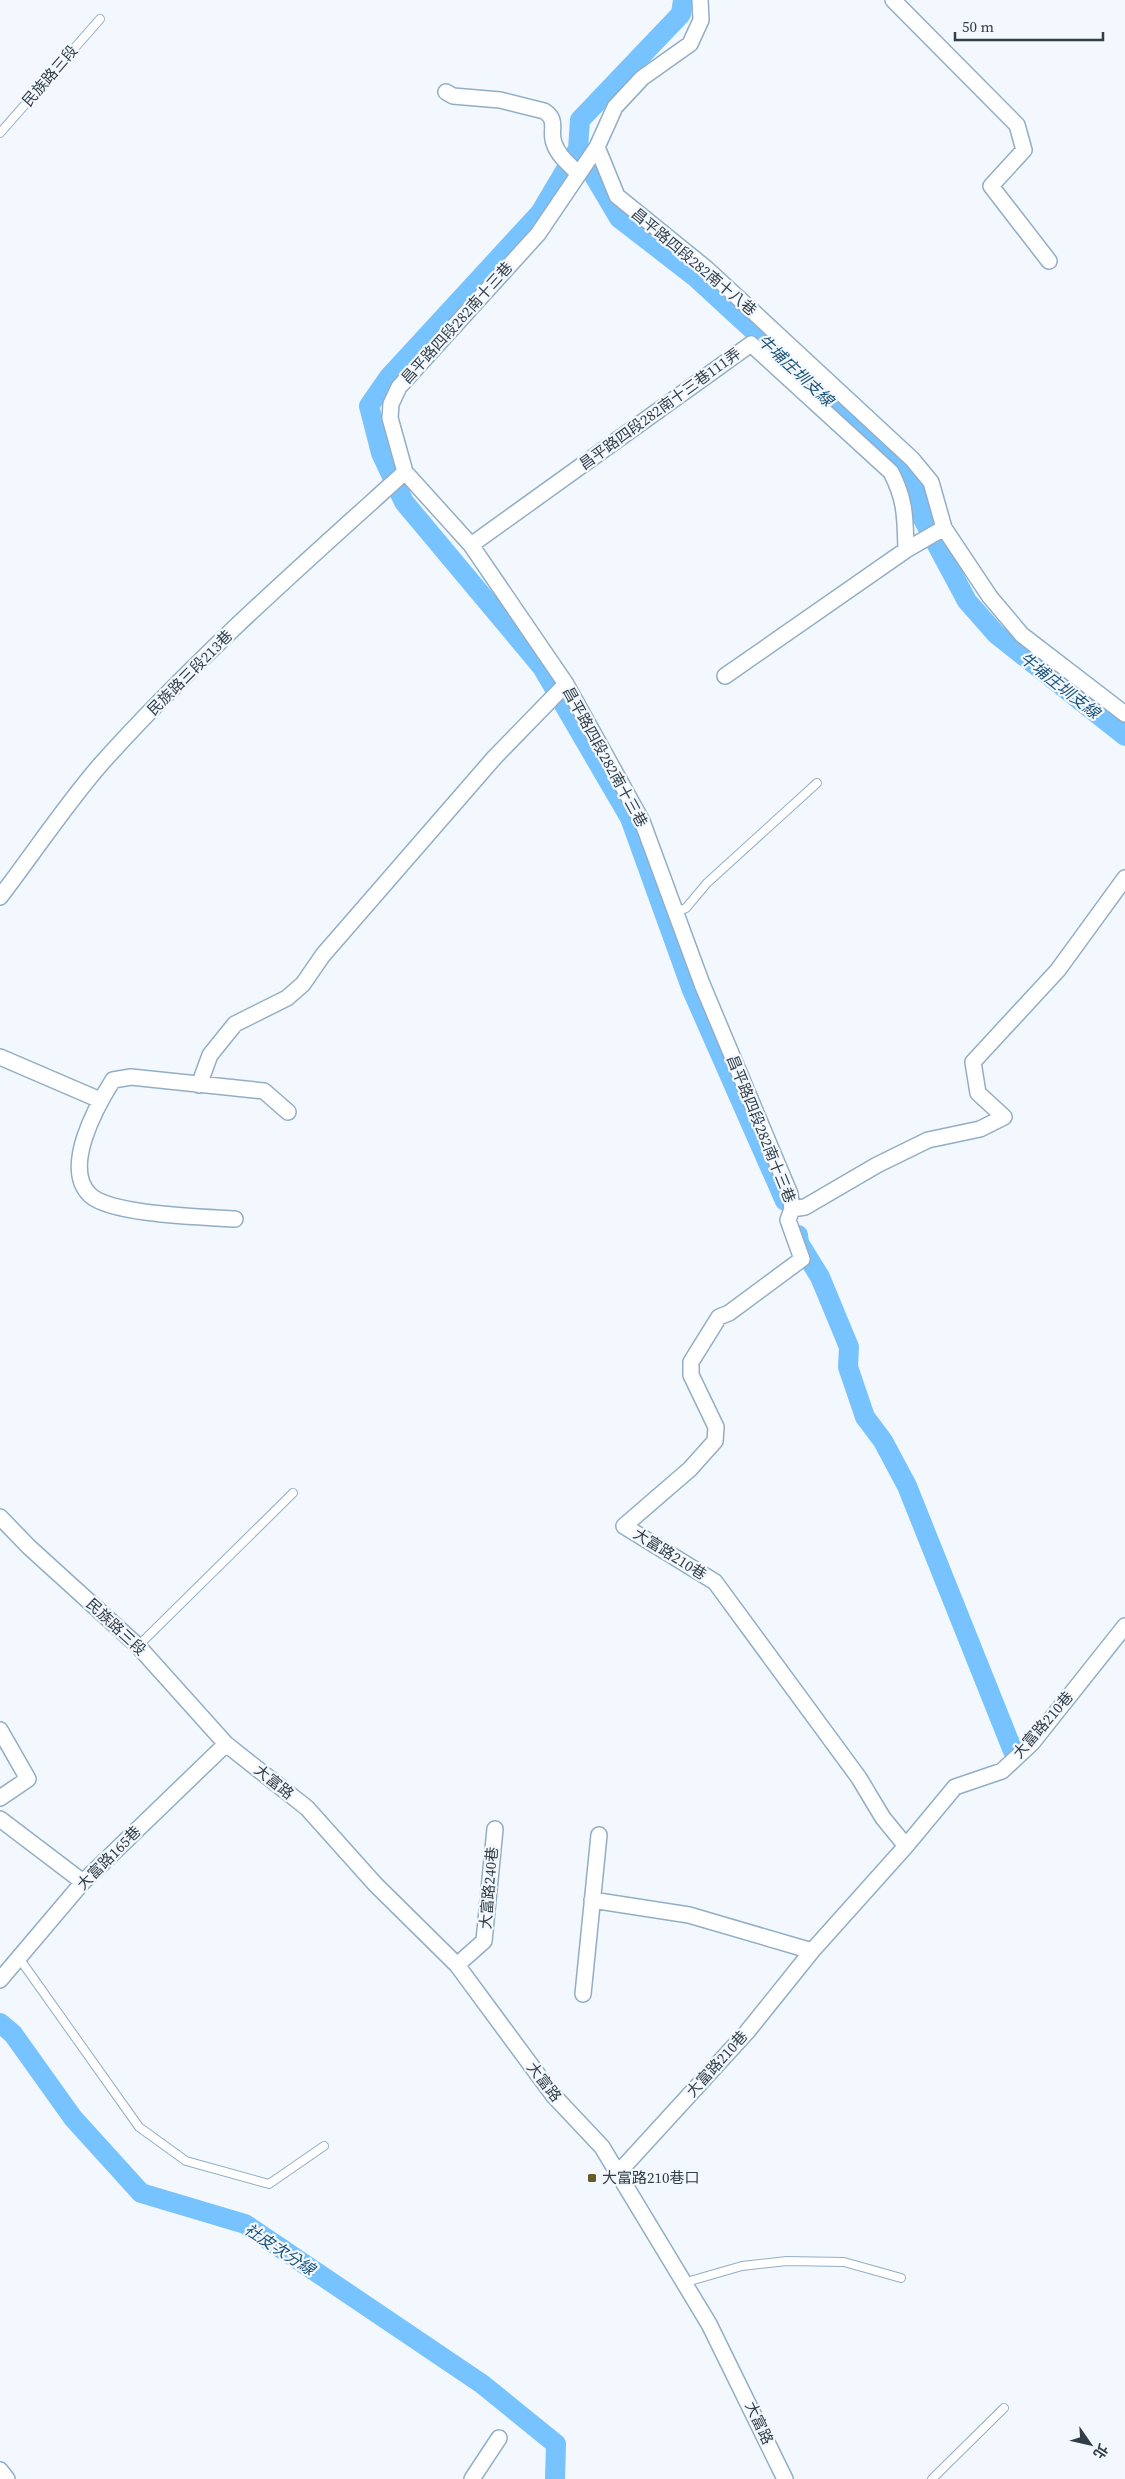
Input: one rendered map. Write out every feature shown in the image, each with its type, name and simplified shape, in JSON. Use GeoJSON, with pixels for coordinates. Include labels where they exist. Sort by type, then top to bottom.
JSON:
{"type":"FeatureCollection","features":[{"type":"Feature","properties":{"kind":"street","name":"昌平路四段282南十三巷"},"geometry":{"type":"LineString","coordinates":[[700,0],[701,20],[690,44],[642,78],[620,101],[615,107],[597,147],[538,234],[399,387],[391,404],[390,418],[405,472],[471,545],[566,684],[642,821],[702,984],[790,1194],[792,1209],[805,1207],[877,1165],[928,1140],[980,1129],[1004,1117],[978,1093],[973,1062],[1058,970],[1125,878]]}},
{"type":"Feature","properties":{"kind":"street"},"geometry":{"type":"LineString","coordinates":[[893,0],[1018,125],[1024,150],[991,186],[1049,261]]}},
{"type":"Feature","properties":{"kind":"street"},"geometry":{"type":"LineString","coordinates":[[446,92],[453,96],[500,100],[531,107],[550,115],[554,122],[552,142],[564,159],[579,174]]}},
{"type":"Feature","properties":{"kind":"street","name":"昌平路四段282南十八巷"},"geometry":{"type":"LineString","coordinates":[[597,147],[617,196],[707,269],[912,459],[931,482],[944,528],[990,597],[1022,636],[1125,714]]}},
{"type":"Feature","properties":{"kind":"street","name":"昌平路四段282南十三巷111弄"},"geometry":{"type":"LineString","coordinates":[[471,545],[750,344],[891,472],[902,492],[905,512],[906,550]]}},
{"type":"Feature","properties":{"kind":"street","name":"民族路三段213巷"},"geometry":{"type":"LineString","coordinates":[[0,897],[100,766],[139,723],[253,609],[405,472]]}},
{"type":"Feature","properties":{"kind":"street"},"geometry":{"type":"LineString","coordinates":[[724,676],[906,550],[944,528]]}},
{"type":"Feature","properties":{"kind":"street"},"geometry":{"type":"LineString","coordinates":[[199,1085],[210,1055],[234,1024],[287,998],[302,984],[324,955],[494,758],[566,684]]}},
{"type":"Feature","properties":{"kind":"street"},"geometry":{"type":"LineString","coordinates":[[0,1057],[100,1100]]}},
{"type":"Feature","properties":{"kind":"street"},"geometry":{"type":"LineString","coordinates":[[235,1219],[111,1206],[91,1196],[80,1182],[80,1154],[100,1100],[113,1080],[131,1077],[264,1091],[288,1112]]}},
{"type":"Feature","properties":{"kind":"street","name":"大富路210巷"},"geometry":{"type":"LineString","coordinates":[[792,1209],[788,1220],[802,1259],[729,1313],[719,1318],[691,1362],[691,1375],[716,1428],[715,1441],[690,1468],[624,1526],[715,1582],[859,1778],[883,1818],[906,1846]]}},
{"type":"Feature","properties":{"kind":"street","name":"民族路三段"},"geometry":{"type":"LineString","coordinates":[[0,1517],[28,1547],[138,1646],[226,1744]]}},
{"type":"Feature","properties":{"kind":"street","name":"大富路210巷"},"geometry":{"type":"LineString","coordinates":[[618,2174],[747,2032],[812,1951],[906,1846],[955,1787],[1002,1771],[1032,1743],[1125,1626]]}},
{"type":"Feature","properties":{"kind":"street"},"geometry":{"type":"LineString","coordinates":[[0,1730],[28,1780],[0,1798]]}},
{"type":"Feature","properties":{"kind":"street","name":"大富路165巷"},"geometry":{"type":"LineString","coordinates":[[0,1980],[83,1882],[226,1744]]}},
{"type":"Feature","properties":{"kind":"street","name":"大富路"},"geometry":{"type":"LineString","coordinates":[[226,1744],[307,1808],[374,1884],[457,1965],[553,2095],[602,2147],[729,2362],[785,2479]]}},
{"type":"Feature","properties":{"kind":"street"},"geometry":{"type":"LineString","coordinates":[[0,1819],[83,1882]]}},
{"type":"Feature","properties":{"kind":"street","name":"大富路240巷"},"geometry":{"type":"LineString","coordinates":[[457,1965],[484,1941],[494,1829]]}},
{"type":"Feature","properties":{"kind":"street"},"geometry":{"type":"LineString","coordinates":[[583,1994],[599,1835]]}},
{"type":"Feature","properties":{"kind":"street"},"geometry":{"type":"LineString","coordinates":[[592,1900],[689,1915],[812,1951]]}},
{"type":"Feature","properties":{"kind":"street"},"geometry":{"type":"LineString","coordinates":[[472,2479],[499,2438]]}},
{"type":"Feature","properties":{"kind":"street"},"geometry":{"type":"LineString","coordinates":[[0,2470],[7,2479]]}},
{"type":"Feature","properties":{"kind":"lane","name":"民族路三段"},"geometry":{"type":"LineString","coordinates":[[0,133],[100,19]]}},
{"type":"Feature","properties":{"kind":"lane"},"geometry":{"type":"LineString","coordinates":[[676,912],[686,908],[708,883],[817,783]]}},
{"type":"Feature","properties":{"kind":"lane"},"geometry":{"type":"LineString","coordinates":[[138,1646],[293,1493]]}},
{"type":"Feature","properties":{"kind":"lane"},"geometry":{"type":"LineString","coordinates":[[19,1958],[139,2127],[186,2161],[268,2184],[324,2146]]}},
{"type":"Feature","properties":{"kind":"lane"},"geometry":{"type":"LineString","coordinates":[[683,2283],[742,2266],[787,2261],[844,2262],[901,2278]]}},
{"type":"Feature","properties":{"kind":"lane"},"geometry":{"type":"LineString","coordinates":[[932,2479],[1004,2408]]}},
{"type":"Feature","properties":{"kind":"waterway","name":"牛埔庄圳支線"},"geometry":{"type":"LineString","coordinates":[[683,0],[681,14],[580,120],[578,149],[619,218],[694,276],[896,461],[916,485],[922,517],[967,601],[996,634],[1125,736]]}},
{"type":"Feature","properties":{"kind":"waterway"},"geometry":{"type":"LineString","coordinates":[[578,149],[540,213],[389,377],[369,406],[381,453],[404,502],[542,667],[630,818],[692,990],[785,1201]]}},
{"type":"Feature","properties":{"kind":"waterway"},"geometry":{"type":"LineString","coordinates":[[798,1235],[799,1243],[820,1277],[849,1347],[848,1367],[865,1417],[883,1441],[907,1486],[1013,1751]]}},
{"type":"Feature","properties":{"kind":"waterway","name":"社皮次分線"},"geometry":{"type":"LineString","coordinates":[[0,2023],[13,2034],[73,2118],[141,2193],[245,2224],[482,2384],[556,2444],[555,2479]]}},
{"type":"Feature","properties":{"kind":"place","name":"大富路210巷口"},"geometry":{"type":"Point","coordinates":[592,2178]}}]}
